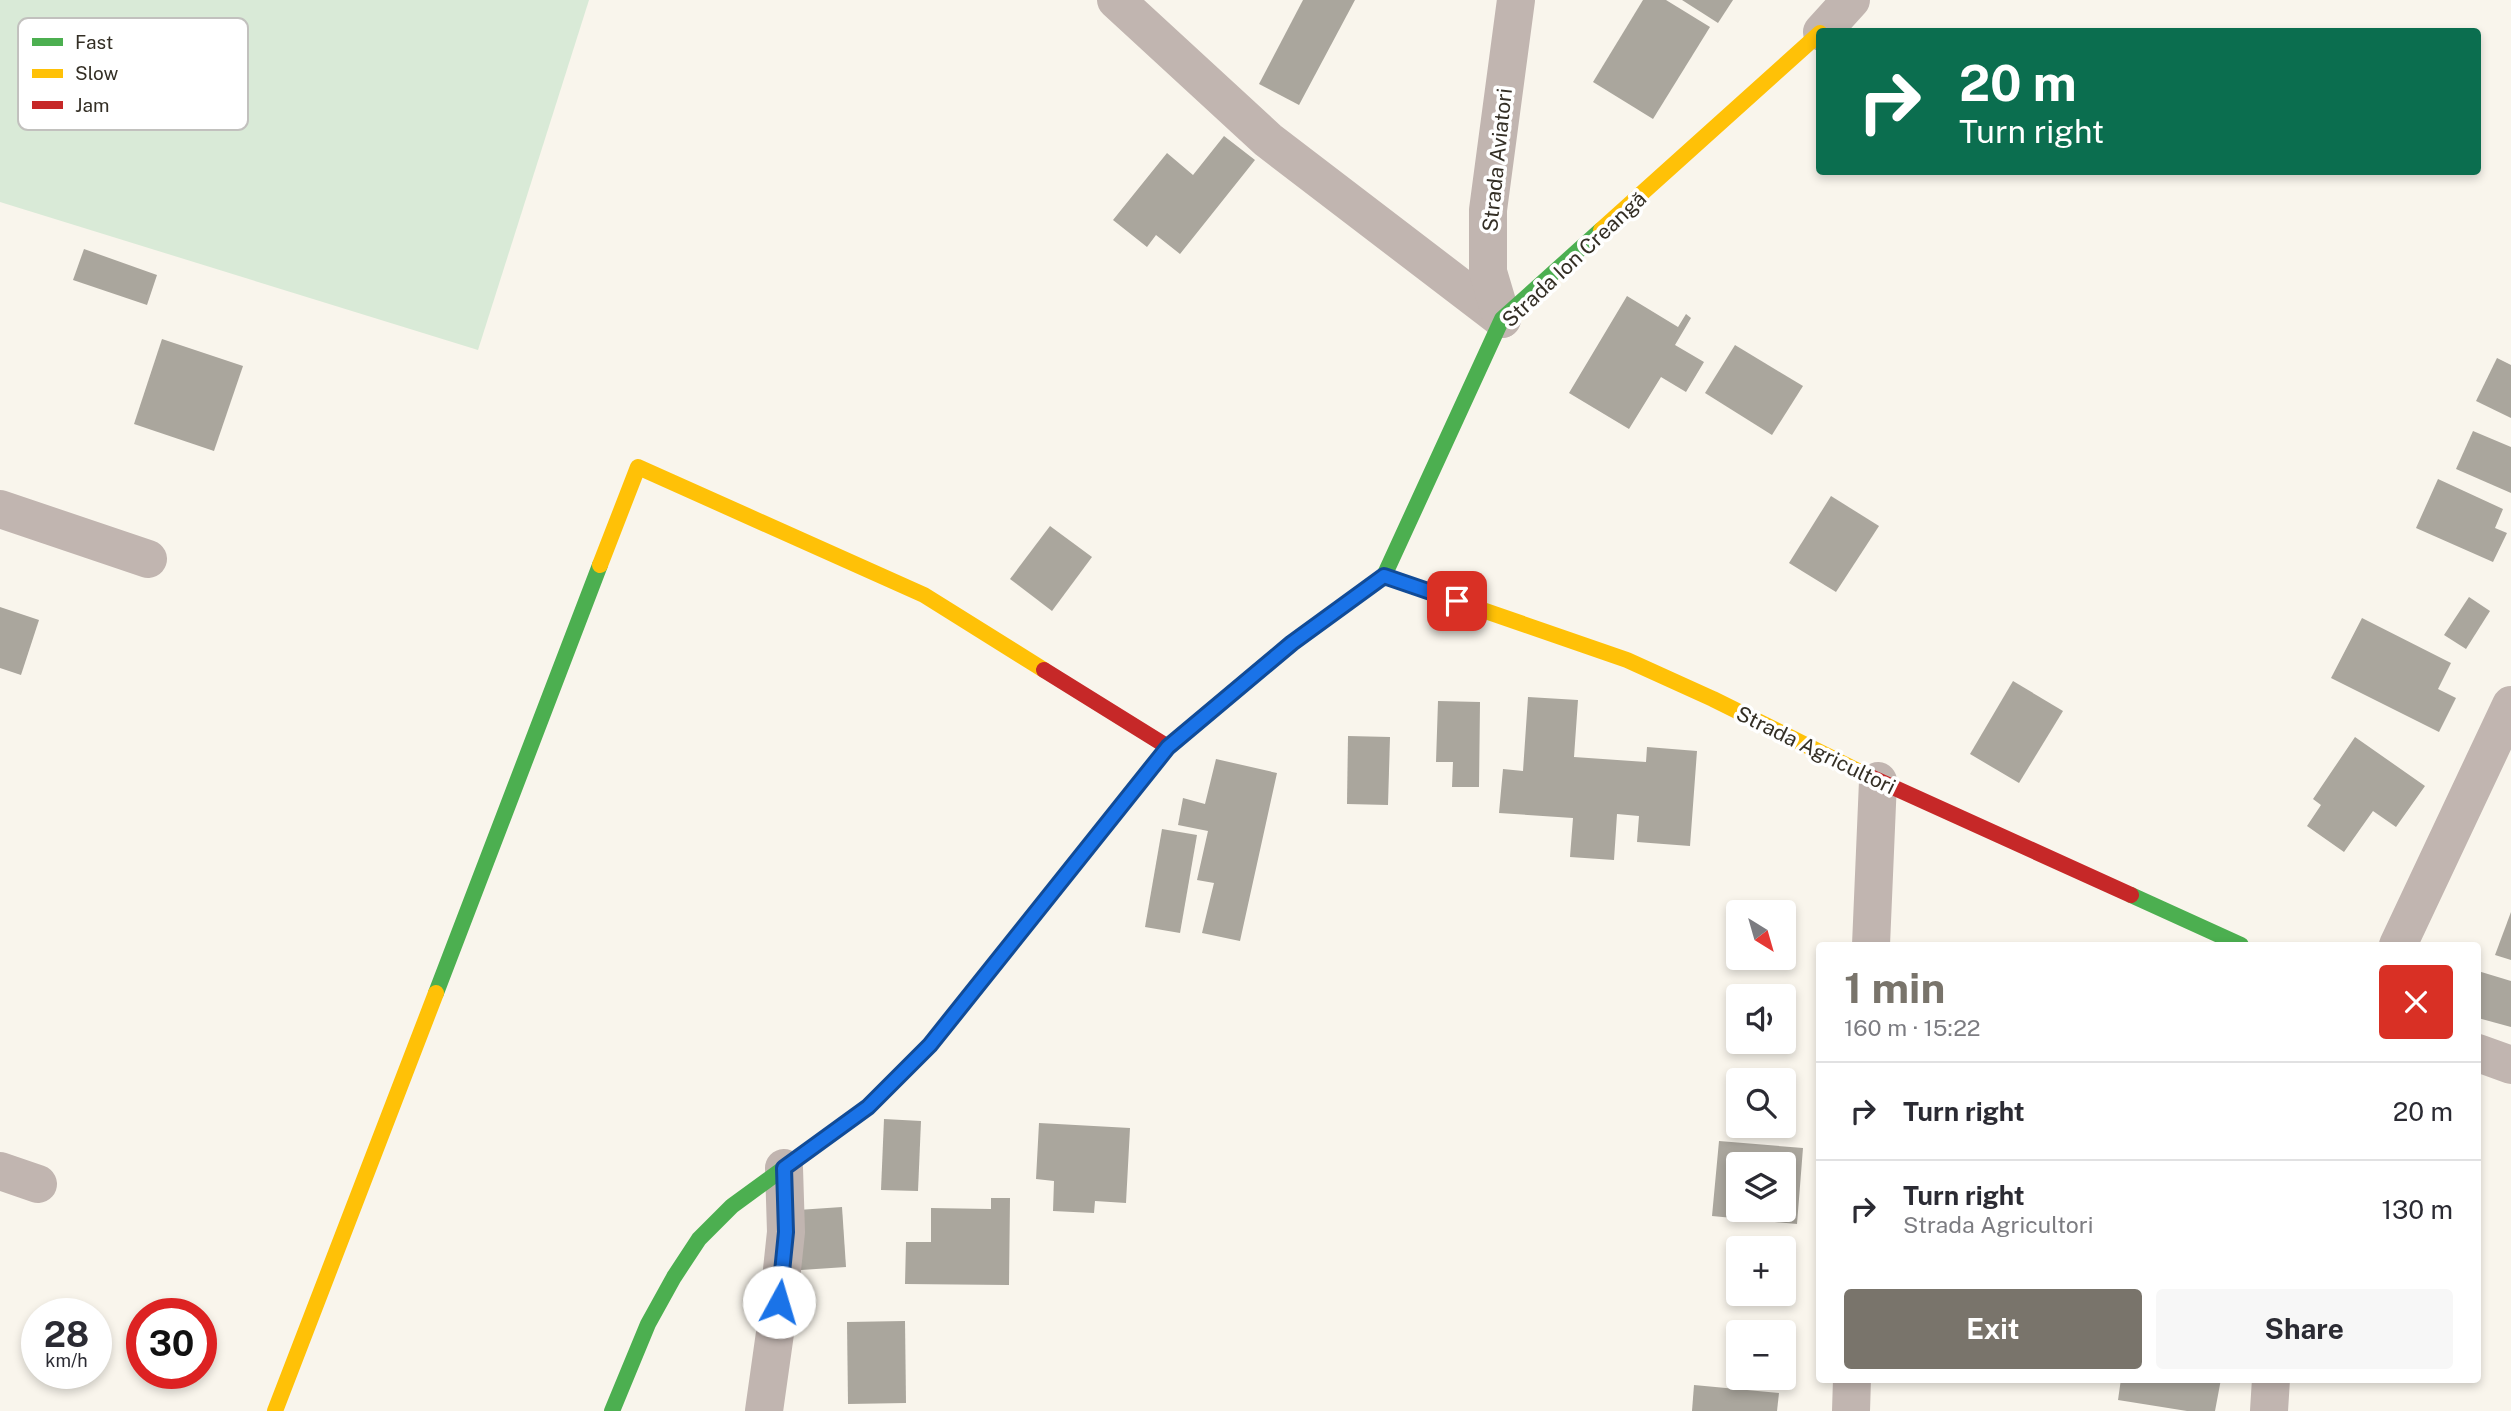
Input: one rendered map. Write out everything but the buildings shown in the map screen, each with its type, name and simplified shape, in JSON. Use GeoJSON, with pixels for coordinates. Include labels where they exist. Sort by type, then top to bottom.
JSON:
{"type":"FeatureCollection","features":[{"type":"Feature","properties":{"kind":"street"},"geometry":{"type":"LineString","coordinates":[[1116,0],[1268,140],[1502,320]]}},
{"type":"Feature","properties":{"kind":"street","name":"Strada Aviatori"},"geometry":{"type":"LineString","coordinates":[[1502,320],[1488,272],[1488,210],[1516,0]]}},
{"type":"Feature","properties":{"kind":"street","name":"Strada Ion Creangă"},"geometry":{"type":"LineString","coordinates":[[1825,28],[1851,0]]}},
{"type":"Feature","properties":{"kind":"street","name":"Strada Ion Creangă"},"geometry":{"type":"LineString","coordinates":[[1384,576],[1502,320],[1816,37]]}},
{"type":"Feature","properties":{"kind":"street"},"geometry":{"type":"LineString","coordinates":[[275,1411],[638,467],[923,595],[1168,747]]}},
{"type":"Feature","properties":{"kind":"street"},"geometry":{"type":"LineString","coordinates":[[0,509],[148,559]]}},
{"type":"Feature","properties":{"kind":"street"},"geometry":{"type":"LineString","coordinates":[[612,1411],[648,1324],[699,1239],[732,1206],[868,1107],[930,1045],[1168,747],[1292,643],[1384,576]]}},
{"type":"Feature","properties":{"kind":"street","name":"Strada Agricultori"},"geometry":{"type":"LineString","coordinates":[[1384,576],[1627,660],[1713,699],[1878,781],[2234,942]]}},
{"type":"Feature","properties":{"kind":"street"},"geometry":{"type":"LineString","coordinates":[[2399,942],[2511,705]]}},
{"type":"Feature","properties":{"kind":"street"},"geometry":{"type":"LineString","coordinates":[[1871,942],[1878,781]]}},
{"type":"Feature","properties":{"kind":"street"},"geometry":{"type":"LineString","coordinates":[[2481,1054],[2511,1065]]}},
{"type":"Feature","properties":{"kind":"street"},"geometry":{"type":"LineString","coordinates":[[764,1411],[786,1232],[784,1168]]}},
{"type":"Feature","properties":{"kind":"street"},"geometry":{"type":"LineString","coordinates":[[0,1171],[38,1184]]}},
{"type":"Feature","properties":{"kind":"street"},"geometry":{"type":"LineString","coordinates":[[1851,1411],[1852,1383]]}},
{"type":"Feature","properties":{"kind":"street"},"geometry":{"type":"LineString","coordinates":[[2269,1411],[2271,1383]]}},
{"type":"Feature","properties":{"kind":"green space"},"geometry":{"type":"Polygon","coordinates":[[[0,0],[589,0],[478,350],[0,202],[0,0]]]}},
{"type":"Feature","properties":{"kind":"traffic: fast"},"geometry":{"type":"LineString","coordinates":[[1152,767],[1168,747],[1292,643],[1384,576],[1502,319],[1601,230]]}},
{"type":"Feature","properties":{"kind":"traffic: fast"},"geometry":{"type":"LineString","coordinates":[[436,993],[600,565]]}},
{"type":"Feature","properties":{"kind":"traffic: fast"},"geometry":{"type":"LineString","coordinates":[[2131,895],[2234,942]]}},
{"type":"Feature","properties":{"kind":"traffic: fast"},"geometry":{"type":"LineString","coordinates":[[612,1411],[648,1324],[699,1239],[732,1206],[868,1107],[930,1045],[971,994]]}},
{"type":"Feature","properties":{"kind":"traffic: slow"},"geometry":{"type":"LineString","coordinates":[[1601,230],[1816,37]]}},
{"type":"Feature","properties":{"kind":"traffic: slow"},"geometry":{"type":"LineString","coordinates":[[600,565],[638,467],[924,595],[1044,670]]}},
{"type":"Feature","properties":{"kind":"traffic: slow"},"geometry":{"type":"LineString","coordinates":[[1384,576],[1627,660],[1713,699],[1864,774]]}},
{"type":"Feature","properties":{"kind":"traffic: slow"},"geometry":{"type":"LineString","coordinates":[[971,994],[1152,767]]}},
{"type":"Feature","properties":{"kind":"traffic: slow"},"geometry":{"type":"LineString","coordinates":[[275,1411],[436,993]]}},
{"type":"Feature","properties":{"kind":"traffic: jam"},"geometry":{"type":"LineString","coordinates":[[1044,670],[1168,747]]}},
{"type":"Feature","properties":{"kind":"traffic: jam"},"geometry":{"type":"LineString","coordinates":[[1864,774],[2131,895]]}},
{"type":"Feature","properties":{"kind":"route"},"geometry":{"type":"LineString","coordinates":[[779,1302],[786,1232],[784,1168],[868,1107],[930,1045],[1168,747],[1292,643],[1384,576],[1457,601]]}}]}
